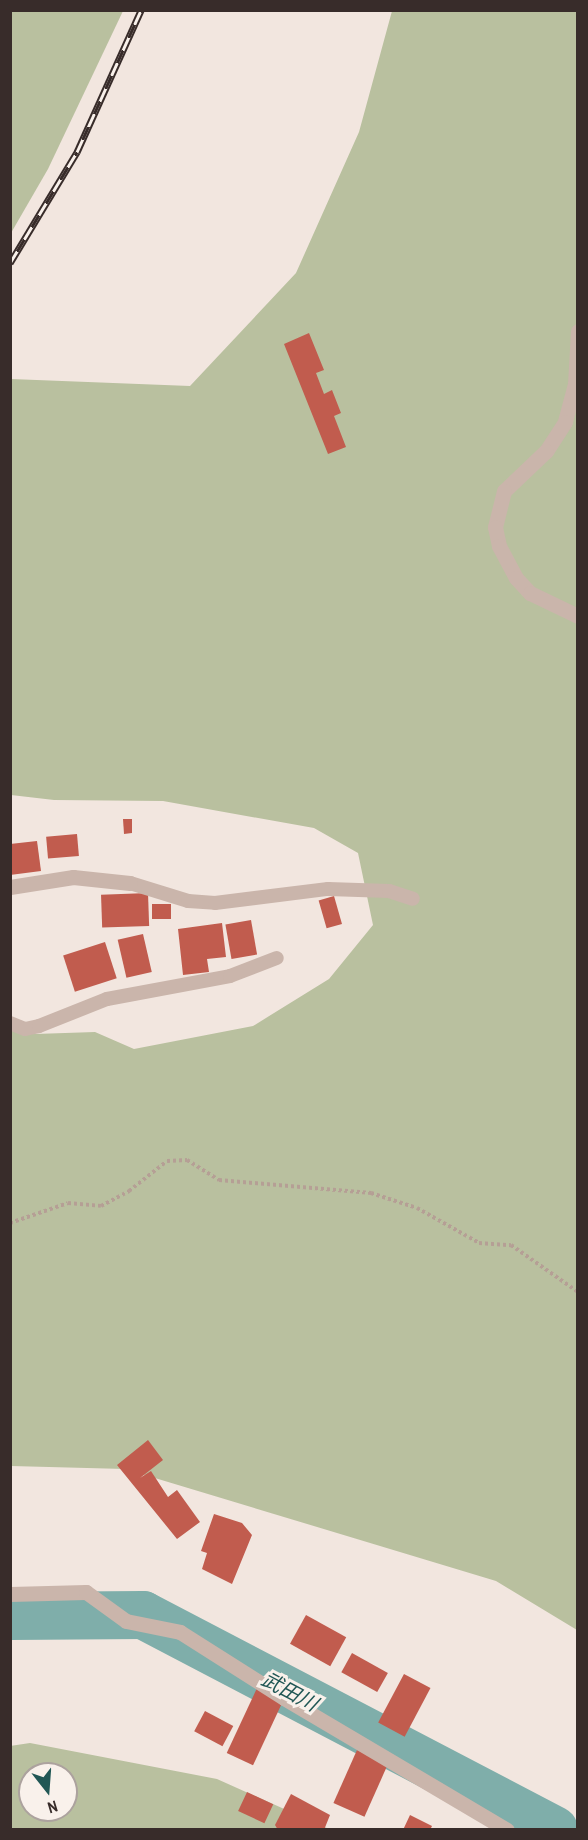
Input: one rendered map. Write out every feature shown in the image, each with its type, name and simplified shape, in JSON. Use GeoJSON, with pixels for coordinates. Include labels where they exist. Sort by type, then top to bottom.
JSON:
{"type":"FeatureCollection","features":[{"type":"Feature","properties":{"kind":"street"},"geometry":{"type":"LineString","coordinates":[[578,331],[575,384],[565,422],[546,451],[504,491],[495,526],[499,546],[516,578],[530,593],[578,616]]}},
{"type":"Feature","properties":{"kind":"street"},"geometry":{"type":"LineString","coordinates":[[10,887],[73,877],[130,883]]}},
{"type":"Feature","properties":{"kind":"street"},"geometry":{"type":"LineString","coordinates":[[10,1594],[86,1592],[126,1621],[180,1632],[284,1698],[507,1830]]}},
{"type":"Feature","properties":{"kind":"lane"},"geometry":{"type":"LineString","coordinates":[[130,883],[188,901],[215,903],[328,889],[389,891],[413,899]]}},
{"type":"Feature","properties":{"kind":"lane"},"geometry":{"type":"LineString","coordinates":[[10,1023],[24,1029],[39,1026],[107,999],[231,976],[277,958]]}},
{"type":"Feature","properties":{"kind":"path"},"geometry":{"type":"LineString","coordinates":[[10,1223],[68,1203],[101,1206],[129,1191],[147,1173],[167,1161],[187,1160],[219,1180],[371,1193],[417,1208],[479,1243],[511,1245],[578,1292]]}},
{"type":"Feature","properties":{"kind":"green space"},"geometry":{"type":"Polygon","coordinates":[[[11,10],[123,11],[48,169],[11,233],[11,10]]]}},
{"type":"Feature","properties":{"kind":"green space"},"geometry":{"type":"Polygon","coordinates":[[[392,11],[577,11],[577,1630],[496,1581],[125,1469],[11,1466],[10,1028],[35,1034],[95,1032],[134,1049],[253,1026],[329,979],[373,925],[358,853],[314,828],[163,801],[54,800],[11,795],[11,379],[190,386],[296,273],[359,132],[392,11]]]}},
{"type":"Feature","properties":{"kind":"green space"},"geometry":{"type":"Polygon","coordinates":[[[30,1743],[217,1779],[329,1829],[11,1829],[10,1746],[30,1743]]]}},
{"type":"Feature","properties":{"kind":"building"},"geometry":{"type":"Polygon","coordinates":[[[309,333],[324,370],[316,373],[324,394],[332,390],[341,413],[334,416],[346,447],[328,454],[284,344],[309,333]]]}},
{"type":"Feature","properties":{"kind":"building"},"geometry":{"type":"Polygon","coordinates":[[[123,819],[132,819],[132,833],[124,834],[123,819]]]}},
{"type":"Feature","properties":{"kind":"building"},"geometry":{"type":"Polygon","coordinates":[[[77,834],[79,856],[48,859],[46,837],[77,834]]]}},
{"type":"Feature","properties":{"kind":"building"},"geometry":{"type":"Polygon","coordinates":[[[37,841],[41,871],[10,875],[10,844],[37,841]]]}},
{"type":"Feature","properties":{"kind":"building"},"geometry":{"type":"Polygon","coordinates":[[[148,893],[149,926],[102,928],[101,895],[148,893]]]}},
{"type":"Feature","properties":{"kind":"building"},"geometry":{"type":"Polygon","coordinates":[[[334,896],[342,924],[327,928],[319,900],[334,896]]]}},
{"type":"Feature","properties":{"kind":"building"},"geometry":{"type":"Polygon","coordinates":[[[152,904],[171,904],[171,919],[152,919],[152,904]]]}},
{"type":"Feature","properties":{"kind":"building"},"geometry":{"type":"Polygon","coordinates":[[[251,920],[257,954],[231,959],[225,925],[251,920]]]}},
{"type":"Feature","properties":{"kind":"building"},"geometry":{"type":"Polygon","coordinates":[[[222,923],[226,957],[207,959],[209,972],[183,975],[178,929],[222,923]]]}},
{"type":"Feature","properties":{"kind":"building"},"geometry":{"type":"Polygon","coordinates":[[[143,934],[152,972],[126,978],[118,940],[143,934]]]}},
{"type":"Feature","properties":{"kind":"building"},"geometry":{"type":"Polygon","coordinates":[[[105,942],[117,978],[75,992],[63,956],[105,942]]]}},
{"type":"Feature","properties":{"kind":"building"},"geometry":{"type":"Polygon","coordinates":[[[148,1440],[163,1460],[140,1478],[151,1471],[168,1497],[177,1490],[200,1522],[177,1539],[117,1465],[148,1440]]]}},
{"type":"Feature","properties":{"kind":"building"},"geometry":{"type":"Polygon","coordinates":[[[214,1514],[242,1523],[252,1535],[232,1584],[202,1569],[207,1553],[201,1551],[214,1514]]]}},
{"type":"Feature","properties":{"kind":"building"},"geometry":{"type":"Polygon","coordinates":[[[306,1615],[346,1637],[330,1666],[290,1644],[306,1615]]]}},
{"type":"Feature","properties":{"kind":"building"},"geometry":{"type":"Polygon","coordinates":[[[352,1653],[388,1673],[377,1692],[341,1672],[352,1653]]]}},
{"type":"Feature","properties":{"kind":"building"},"geometry":{"type":"Polygon","coordinates":[[[404,1674],[430,1688],[405,1737],[378,1723],[404,1674]]]}},
{"type":"Feature","properties":{"kind":"building"},"geometry":{"type":"Polygon","coordinates":[[[258,1686],[284,1698],[253,1765],[227,1753],[258,1686]]]}},
{"type":"Feature","properties":{"kind":"building"},"geometry":{"type":"Polygon","coordinates":[[[205,1711],[233,1726],[222,1746],[194,1731],[205,1711]]]}},
{"type":"Feature","properties":{"kind":"building"},"geometry":{"type":"Polygon","coordinates":[[[357,1750],[388,1764],[364,1817],[333,1803],[357,1750]]]}},
{"type":"Feature","properties":{"kind":"building"},"geometry":{"type":"Polygon","coordinates":[[[247,1792],[273,1804],[264,1823],[238,1811],[247,1792]]]}},
{"type":"Feature","properties":{"kind":"building"},"geometry":{"type":"Polygon","coordinates":[[[291,1794],[330,1815],[324,1830],[278,1830],[275,1825],[291,1794]]]}},
{"type":"Feature","properties":{"kind":"building"},"geometry":{"type":"Polygon","coordinates":[[[410,1815],[432,1826],[430,1830],[403,1830],[410,1815]]]}},
{"type":"Feature","properties":{"kind":"waterway","name":"武田川"},"geometry":{"type":"LineString","coordinates":[[10,1616],[143,1615],[554,1830]]}},
{"type":"Feature","properties":{"kind":"railway"},"geometry":{"type":"LineString","coordinates":[[10,263],[77,152],[141,10]]}}]}
